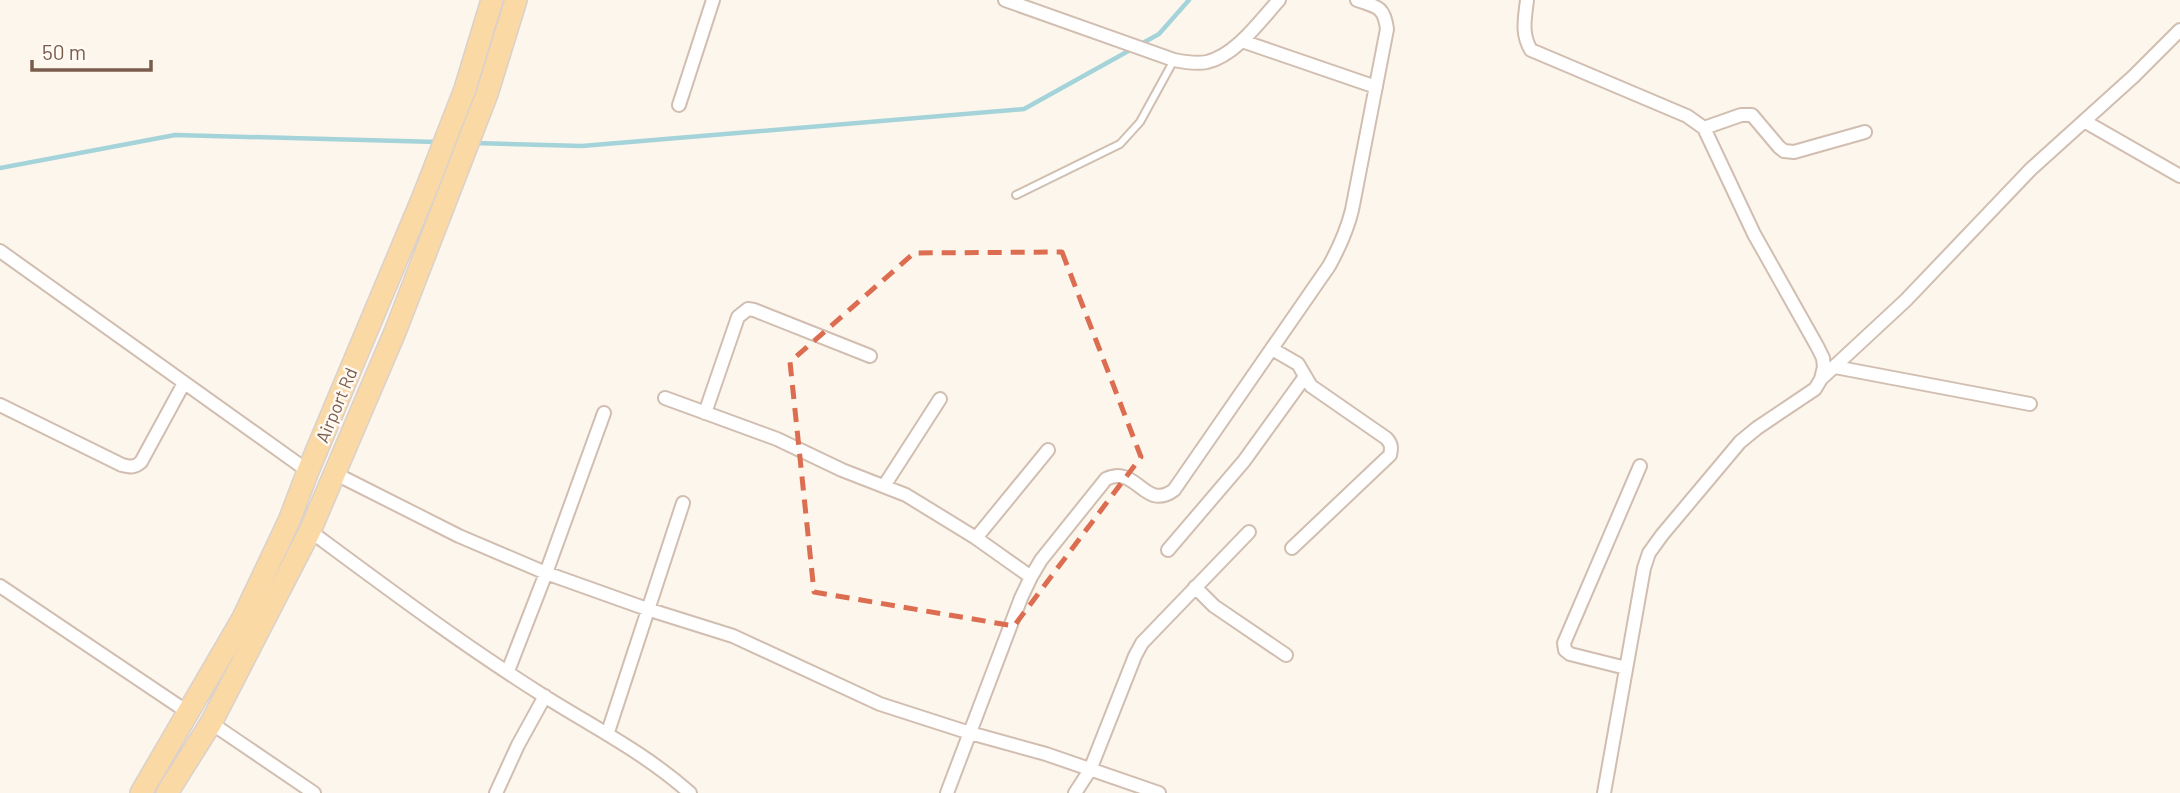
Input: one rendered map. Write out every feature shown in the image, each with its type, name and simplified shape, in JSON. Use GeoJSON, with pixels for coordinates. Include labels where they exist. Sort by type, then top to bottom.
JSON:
{"type":"FeatureCollection","features":[{"type":"Feature","properties":{"kind":"main road","name":"Airport Rd"},"geometry":{"type":"LineString","coordinates":[[141,793],[243,618],[432,202],[492,0]]}},
{"type":"Feature","properties":{"kind":"main road"},"geometry":{"type":"LineString","coordinates":[[167,793],[211,723],[310,531],[395,332],[432,202],[487,94],[516,0]]}},
{"type":"Feature","properties":{"kind":"street"},"geometry":{"type":"LineString","coordinates":[[679,105],[713,0]]}},
{"type":"Feature","properties":{"kind":"street"},"geometry":{"type":"LineString","coordinates":[[1005,0],[1120,42],[1188,62],[1208,62],[1242,41],[1279,0]]}},
{"type":"Feature","properties":{"kind":"street"},"geometry":{"type":"LineString","coordinates":[[947,793],[1021,598],[1041,560],[1106,479],[1125,476],[1158,497],[1174,490],[1329,266],[1348,228],[1387,29],[1385,18],[1377,6],[1357,0]]}},
{"type":"Feature","properties":{"kind":"street"},"geometry":{"type":"LineString","coordinates":[[1527,0],[1524,31],[1531,50],[1687,116],[1704,128],[1760,246],[1817,346],[1824,367],[1815,389],[1740,442],[1649,553],[1644,568],[1604,793]]}},
{"type":"Feature","properties":{"kind":"street"},"geometry":{"type":"LineString","coordinates":[[1821,379],[1906,300],[2031,169],[2180,30]]}},
{"type":"Feature","properties":{"kind":"street"},"geometry":{"type":"LineString","coordinates":[[1242,41],[1376,87]]}},
{"type":"Feature","properties":{"kind":"street"},"geometry":{"type":"LineString","coordinates":[[1704,128],[1741,115],[1752,115],[1779,147],[1784,151],[1794,152],[1865,132]]}},
{"type":"Feature","properties":{"kind":"street"},"geometry":{"type":"LineString","coordinates":[[2084,121],[2180,176]]}},
{"type":"Feature","properties":{"kind":"street"},"geometry":{"type":"LineString","coordinates":[[0,251],[308,471]]}},
{"type":"Feature","properties":{"kind":"street"},"geometry":{"type":"LineString","coordinates":[[705,413],[738,317],[748,309],[870,356]]}},
{"type":"Feature","properties":{"kind":"street"},"geometry":{"type":"LineString","coordinates":[[1272,349],[1298,364],[1311,386],[1386,438],[1392,449],[1390,455],[1292,548]]}},
{"type":"Feature","properties":{"kind":"street"},"geometry":{"type":"LineString","coordinates":[[1835,367],[2030,404]]}},
{"type":"Feature","properties":{"kind":"street"},"geometry":{"type":"LineString","coordinates":[[1168,550],[1244,461],[1304,378]]}},
{"type":"Feature","properties":{"kind":"street"},"geometry":{"type":"LineString","coordinates":[[0,405],[131,467],[141,462],[184,383]]}},
{"type":"Feature","properties":{"kind":"street"},"geometry":{"type":"LineString","coordinates":[[664,398],[777,439],[917,501],[1031,577]]}},
{"type":"Feature","properties":{"kind":"street"},"geometry":{"type":"LineString","coordinates":[[884,486],[940,399]]}},
{"type":"Feature","properties":{"kind":"street"},"geometry":{"type":"LineString","coordinates":[[508,671],[547,573],[604,413]]}},
{"type":"Feature","properties":{"kind":"street"},"geometry":{"type":"LineString","coordinates":[[976,538],[1048,450]]}},
{"type":"Feature","properties":{"kind":"street"},"geometry":{"type":"LineString","coordinates":[[1626,668],[1570,654],[1565,650],[1564,643],[1640,466]]}},
{"type":"Feature","properties":{"kind":"street"},"geometry":{"type":"LineString","coordinates":[[334,473],[433,525],[547,573],[733,636],[880,704],[1046,754],[1158,793]]}},
{"type":"Feature","properties":{"kind":"street"},"geometry":{"type":"LineString","coordinates":[[608,732],[683,503]]}},
{"type":"Feature","properties":{"kind":"street"},"geometry":{"type":"LineString","coordinates":[[310,531],[431,620],[545,696],[608,732],[662,769],[690,793]]}},
{"type":"Feature","properties":{"kind":"street"},"geometry":{"type":"LineString","coordinates":[[1075,793],[1090,770],[1142,643],[1249,532]]}},
{"type":"Feature","properties":{"kind":"street"},"geometry":{"type":"LineString","coordinates":[[0,586],[189,713]]}},
{"type":"Feature","properties":{"kind":"street"},"geometry":{"type":"LineString","coordinates":[[1195,587],[1214,606],[1286,655]]}},
{"type":"Feature","properties":{"kind":"street"},"geometry":{"type":"LineString","coordinates":[[496,793],[545,696]]}},
{"type":"Feature","properties":{"kind":"street"},"geometry":{"type":"LineString","coordinates":[[211,723],[314,793]]}},
{"type":"Feature","properties":{"kind":"lane"},"geometry":{"type":"LineString","coordinates":[[1016,195],[1120,144],[1140,122],[1174,60]]}},
{"type":"Feature","properties":{"kind":"highlighted area"},"geometry":{"type":"Polygon","coordinates":[[[1062,252],[1141,457],[1014,626],[814,592],[790,362],[914,253],[1062,252]]]}},
{"type":"Feature","properties":{"kind":"waterway"},"geometry":{"type":"LineString","coordinates":[[474,143],[582,146],[1024,109],[1159,34],[1189,0]]}},
{"type":"Feature","properties":{"kind":"waterway"},"geometry":{"type":"LineString","coordinates":[[0,168],[175,135],[437,142]]}}]}
